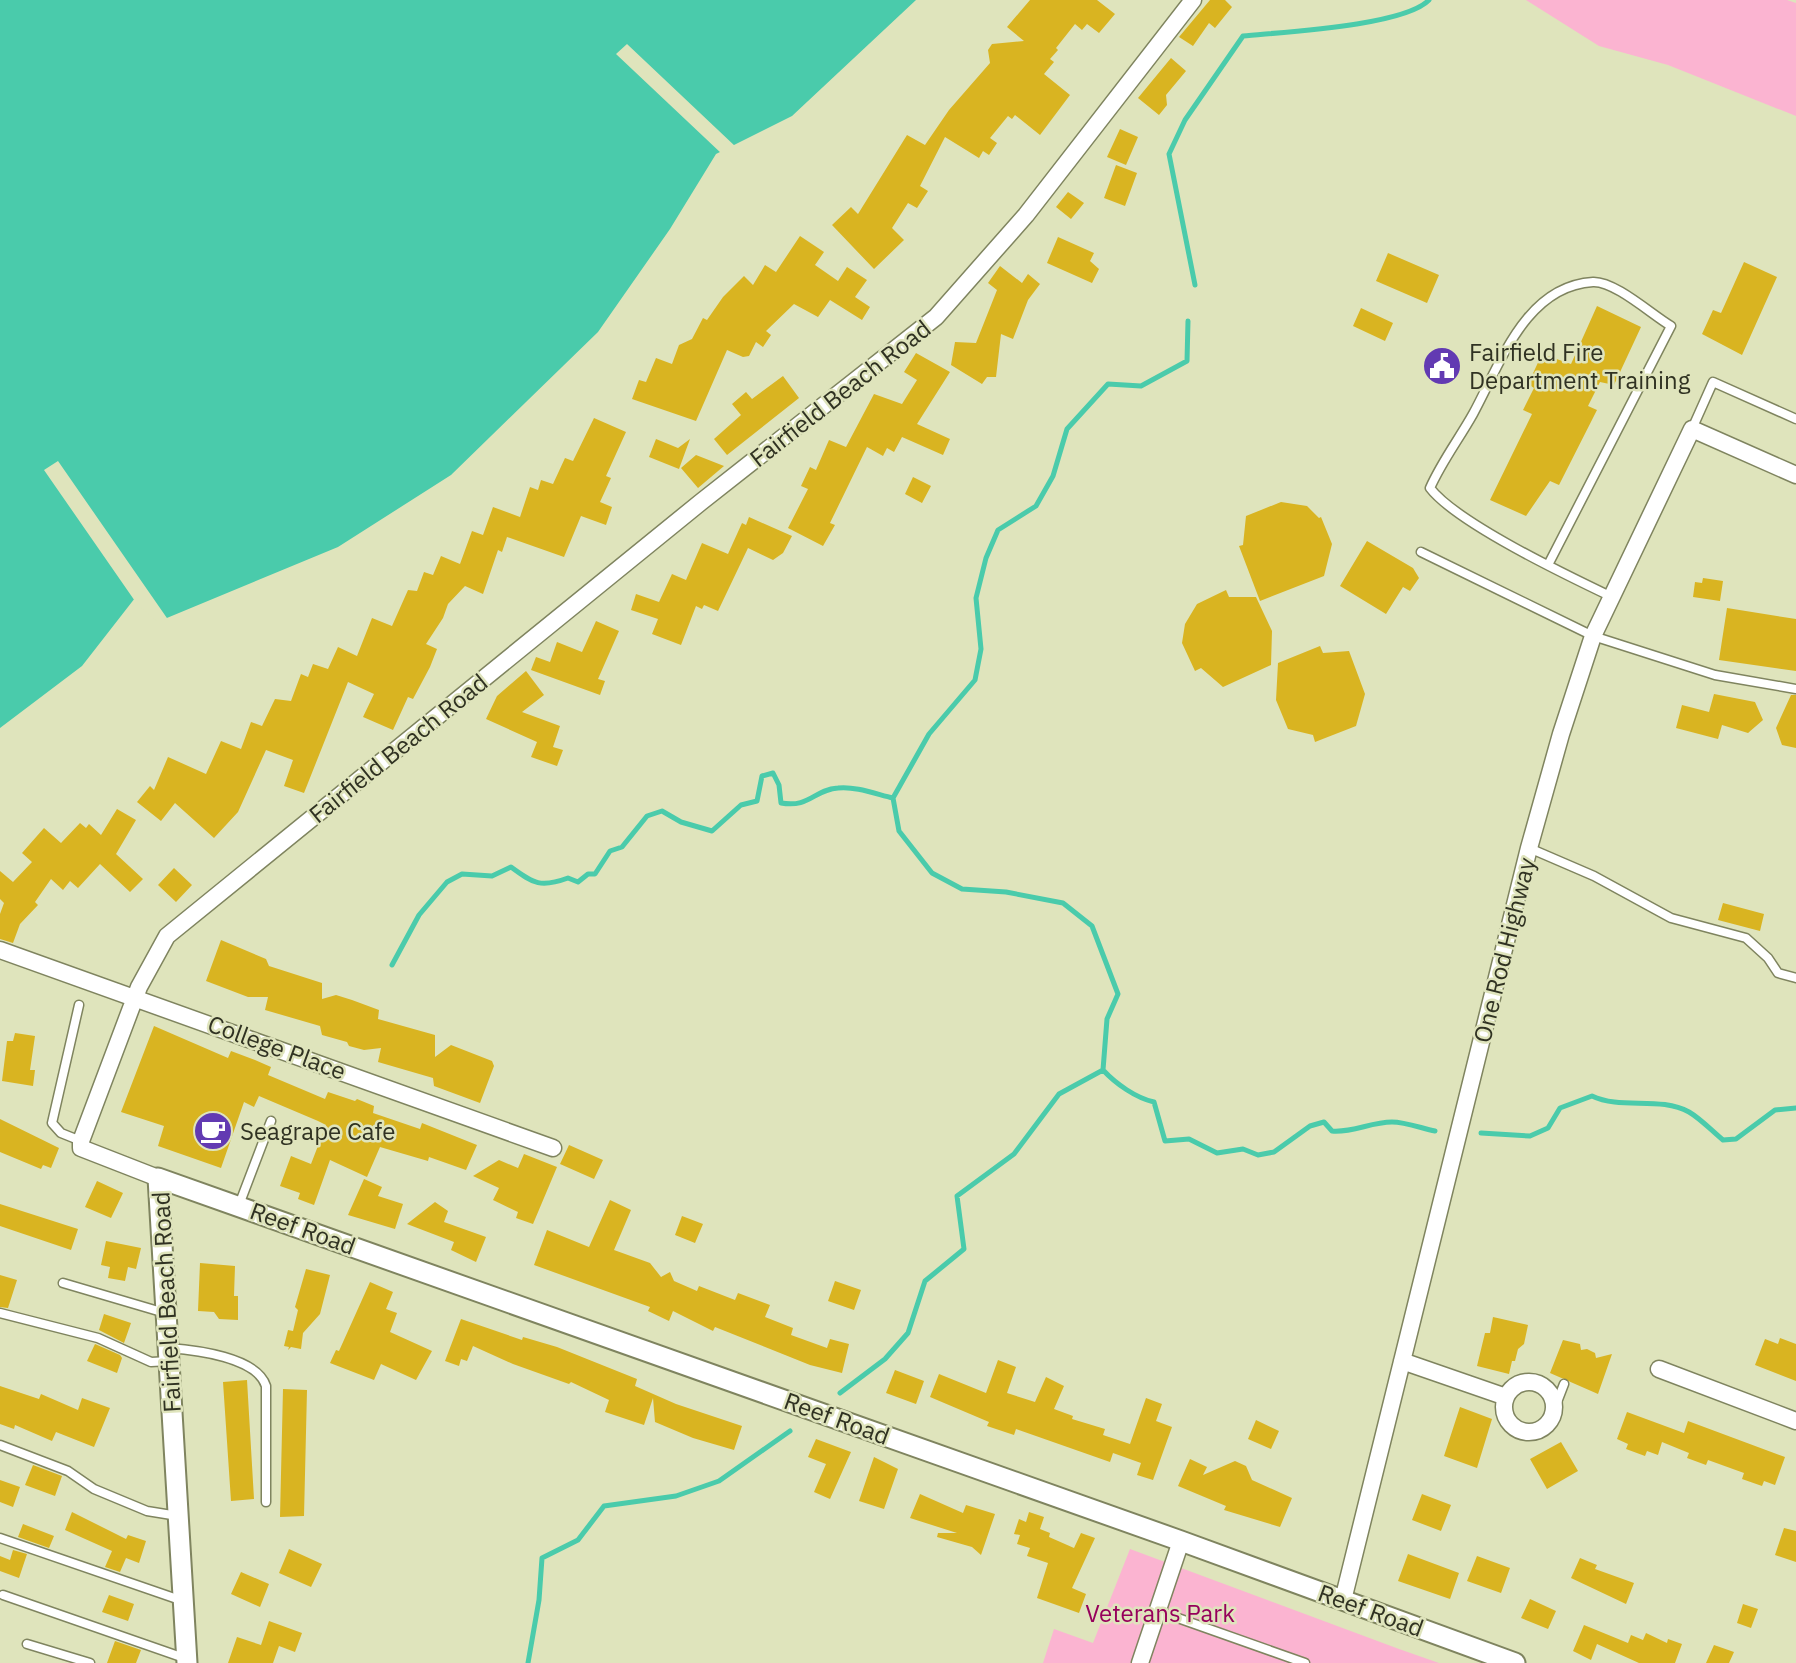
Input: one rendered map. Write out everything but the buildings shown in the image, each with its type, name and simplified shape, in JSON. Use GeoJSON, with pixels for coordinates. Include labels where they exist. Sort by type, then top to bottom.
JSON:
{"type":"FeatureCollection","features":[{"type":"Feature","properties":{"kind":"street","name":"Fairfield Beach Road"},"geometry":{"type":"LineString","coordinates":[[187,1661],[158,1178],[81,1148],[81,1141],[136,996],[156,953],[167,936],[702,502],[936,317],[1026,215],[1193,0]]}},
{"type":"Feature","properties":{"kind":"street"},"geometry":{"type":"LineString","coordinates":[[1692,429],[1796,475]]}},
{"type":"Feature","properties":{"kind":"street","name":"One Rod Highway"},"geometry":{"type":"LineString","coordinates":[[1343,1600],[1529,848],[1561,734],[1593,636],[1692,429]]}},
{"type":"Feature","properties":{"kind":"street","name":"College Place"},"geometry":{"type":"LineString","coordinates":[[0,950],[136,996],[553,1148]]}},
{"type":"Feature","properties":{"kind":"street","name":"Reef Road"},"geometry":{"type":"LineString","coordinates":[[158,1178],[1181,1541],[1515,1663]]}},
{"type":"Feature","properties":{"kind":"street"},"geometry":{"type":"LineString","coordinates":[[1402,1362],[1506,1397]]}},
{"type":"Feature","properties":{"kind":"street"},"geometry":{"type":"LineString","coordinates":[[1658,1369],[1796,1421]]}},
{"type":"Feature","properties":{"kind":"street"},"geometry":{"type":"LineString","coordinates":[[1533,1382],[1551,1395],[1554,1410],[1550,1420],[1541,1428],[1522,1430],[1509,1421],[1505,1414],[1506,1397],[1517,1385],[1533,1382]]}},
{"type":"Feature","properties":{"kind":"street"},"geometry":{"type":"LineString","coordinates":[[1140,1663],[1181,1541]]}},
{"type":"Feature","properties":{"kind":"lane"},"geometry":{"type":"LineString","coordinates":[[1548,565],[1671,326],[1625,294],[1595,282],[1569,287],[1544,303],[1513,334],[1472,416],[1442,461],[1430,488],[1442,503],[1548,565],[1612,597]]}},
{"type":"Feature","properties":{"kind":"lane"},"geometry":{"type":"LineString","coordinates":[[1692,429],[1713,382],[1796,419]]}},
{"type":"Feature","properties":{"kind":"lane"},"geometry":{"type":"LineString","coordinates":[[1421,552],[1593,636],[1715,675],[1796,689]]}},
{"type":"Feature","properties":{"kind":"lane"},"geometry":{"type":"LineString","coordinates":[[1529,848],[1570,864],[1671,918],[1746,938],[1768,958],[1778,973],[1796,978]]}},
{"type":"Feature","properties":{"kind":"lane"},"geometry":{"type":"LineString","coordinates":[[79,1005],[52,1123],[61,1133],[81,1141]]}},
{"type":"Feature","properties":{"kind":"lane"},"geometry":{"type":"LineString","coordinates":[[239,1205],[271,1121]]}},
{"type":"Feature","properties":{"kind":"lane"},"geometry":{"type":"LineString","coordinates":[[63,1283],[166,1314]]}},
{"type":"Feature","properties":{"kind":"lane"},"geometry":{"type":"LineString","coordinates":[[0,1313],[99,1338],[151,1362],[169,1354],[197,1350],[248,1366],[263,1376],[266,1386],[266,1502]]}},
{"type":"Feature","properties":{"kind":"lane"},"geometry":{"type":"LineString","coordinates":[[1554,1410],[1564,1384]]}},
{"type":"Feature","properties":{"kind":"lane"},"geometry":{"type":"LineString","coordinates":[[0,1445],[68,1471],[94,1489],[147,1511],[178,1516]]}},
{"type":"Feature","properties":{"kind":"lane"},"geometry":{"type":"LineString","coordinates":[[0,1538],[183,1601]]}},
{"type":"Feature","properties":{"kind":"lane"},"geometry":{"type":"LineString","coordinates":[[3,1595],[187,1661]]}},
{"type":"Feature","properties":{"kind":"lane"},"geometry":{"type":"LineString","coordinates":[[1158,1611],[1305,1663]]}},
{"type":"Feature","properties":{"kind":"lane"},"geometry":{"type":"LineString","coordinates":[[27,1644],[90,1663]]}},
{"type":"Feature","properties":{"kind":"green space"},"geometry":{"type":"Polygon","coordinates":[[[1526,0],[1787,0],[1796,3],[1796,116],[1668,65],[1599,46],[1526,0]]]}},
{"type":"Feature","properties":{"kind":"green space","name":"Veterans Park"},"geometry":{"type":"Polygon","coordinates":[[[1130,1549],[1439,1663],[1043,1663],[1054,1629],[1093,1643],[1130,1549]]]}},
{"type":"Feature","properties":{"kind":"water"},"geometry":{"type":"Polygon","coordinates":[[[0,0],[916,0],[792,116],[716,154],[670,229],[598,332],[451,475],[338,547],[162,620],[135,598],[82,666],[0,728],[0,0]]]}},
{"type":"Feature","properties":{"kind":"pier"},"geometry":{"type":"Polygon","coordinates":[[[627,44],[736,147],[722,154],[616,54],[627,44]]]}},
{"type":"Feature","properties":{"kind":"pier"},"geometry":{"type":"Polygon","coordinates":[[[58,461],[169,621],[160,624],[137,604],[44,470],[58,461]]]}},
{"type":"Feature","properties":{"kind":"waterway"},"geometry":{"type":"LineString","coordinates":[[1195,285],[1169,154],[1185,120],[1243,36],[1369,22],[1415,9],[1429,0]]}},
{"type":"Feature","properties":{"kind":"waterway"},"geometry":{"type":"LineString","coordinates":[[840,1393],[885,1359],[908,1333],[925,1281],[964,1249],[957,1196],[1014,1154],[1059,1094],[1103,1070],[1107,1019],[1118,994],[1092,926],[1063,903],[1006,892],[962,889],[932,873],[899,831],[893,798],[929,734],[975,680],[981,649],[976,598],[986,558],[998,530],[1036,506],[1053,476],[1067,429],[1108,384],[1141,386],[1187,361],[1188,321]]}},
{"type":"Feature","properties":{"kind":"waterway"},"geometry":{"type":"LineString","coordinates":[[392,965],[419,915],[447,882],[462,874],[492,876],[511,867],[538,883],[551,883],[568,878],[578,882],[588,874],[595,874],[610,851],[622,847],[647,816],[662,811],[681,822],[712,831],[741,805],[757,801],[762,776],[773,773],[779,785],[781,803],[799,803],[830,789],[845,788],[893,798]]}},
{"type":"Feature","properties":{"kind":"waterway"},"geometry":{"type":"LineString","coordinates":[[1103,1070],[1127,1090],[1154,1102],[1165,1141],[1189,1139],[1217,1153],[1243,1149],[1258,1155],[1274,1152],[1310,1126],[1324,1122],[1332,1131],[1392,1122],[1435,1131]]}},
{"type":"Feature","properties":{"kind":"waterway"},"geometry":{"type":"LineString","coordinates":[[1481,1133],[1530,1136],[1548,1128],[1560,1108],[1592,1096],[1615,1102],[1678,1107],[1689,1112],[1723,1140],[1736,1139],[1775,1110],[1796,1108]]}},
{"type":"Feature","properties":{"kind":"waterway"},"geometry":{"type":"LineString","coordinates":[[528,1663],[539,1600],[542,1558],[578,1540],[604,1506],[676,1496],[719,1481],[790,1431]]}},
{"type":"Feature","properties":{"kind":"place","name":"Fairfield Fire Department Training"},"geometry":{"type":"Point","coordinates":[1442,366]}},
{"type":"Feature","properties":{"kind":"place","name":"Seagrape Cafe"},"geometry":{"type":"Point","coordinates":[213,1131]}}]}
